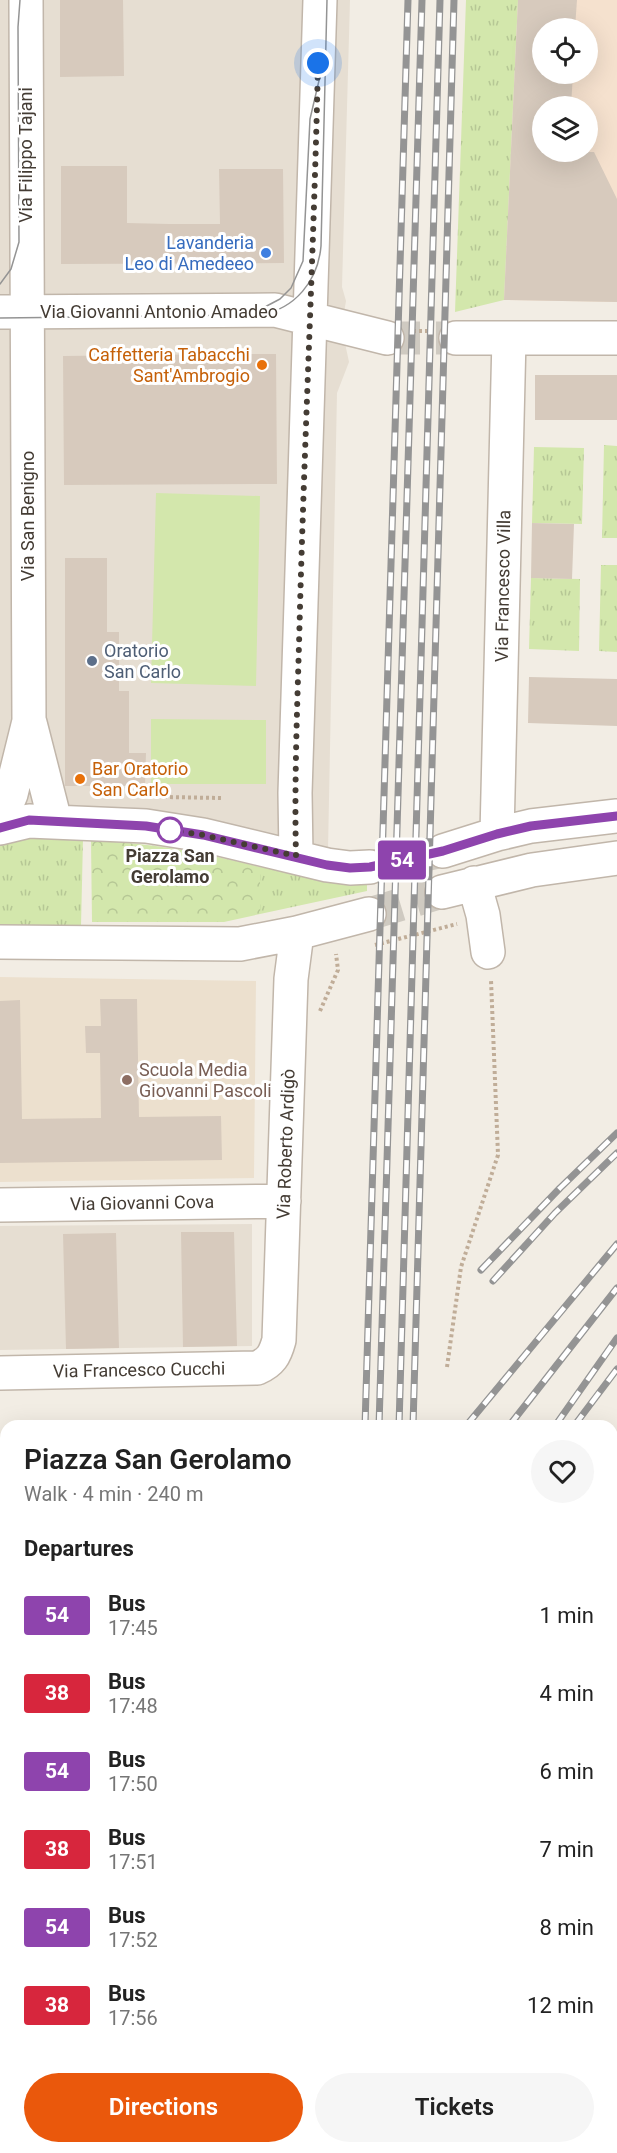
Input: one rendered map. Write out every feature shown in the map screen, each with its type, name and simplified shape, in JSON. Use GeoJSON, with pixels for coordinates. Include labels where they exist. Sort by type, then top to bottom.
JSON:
{"type":"FeatureCollection","features":[{"type":"Feature","properties":{"kind":"street","name":"Via Filippo Tajani"},"geometry":{"type":"LineString","coordinates":[[13,311],[26,0]]}},
{"type":"Feature","properties":{"kind":"street"},"geometry":{"type":"LineString","coordinates":[[296,856],[295,781],[320,0]]}},
{"type":"Feature","properties":{"kind":"street","name":"Via Giovanni Antonio Amadeo"},"geometry":{"type":"LineString","coordinates":[[13,311],[278,310],[399,334]]}},
{"type":"Feature","properties":{"kind":"street","name":"Via San Benigno"},"geometry":{"type":"LineString","coordinates":[[13,311],[29,721],[55,820]]}},
{"type":"Feature","properties":{"kind":"street"},"geometry":{"type":"LineString","coordinates":[[445,335],[509,338],[617,338]]}},
{"type":"Feature","properties":{"kind":"street","name":"Via Francesco Villa"},"geometry":{"type":"LineString","coordinates":[[497,834],[509,338]]}},
{"type":"Feature","properties":{"kind":"street","name":"Via San Benigno"},"geometry":{"type":"LineString","coordinates":[[0,820],[11,794],[29,721]]}},
{"type":"Feature","properties":{"kind":"street"},"geometry":{"type":"LineString","coordinates":[[443,851],[531,826],[617,816]]}},
{"type":"Feature","properties":{"kind":"street"},"geometry":{"type":"LineString","coordinates":[[0,828],[29,820],[146,826],[203,835],[327,865],[350,868],[370,867]]}},
{"type":"Feature","properties":{"kind":"street"},"geometry":{"type":"LineString","coordinates":[[442,892],[532,870],[617,858]]}},
{"type":"Feature","properties":{"kind":"street"},"geometry":{"type":"LineString","coordinates":[[474,883],[483,915],[488,952]]}},
{"type":"Feature","properties":{"kind":"street"},"geometry":{"type":"LineString","coordinates":[[14,942],[240,944],[369,915]]}},
{"type":"Feature","properties":{"kind":"street","name":"Via Roberto Ardigò"},"geometry":{"type":"LineString","coordinates":[[274,1356],[279,1340],[291,979],[297,933]]}},
{"type":"Feature","properties":{"kind":"street","name":"Via Giovanni Cova"},"geometry":{"type":"LineString","coordinates":[[0,1204],[284,1201]]}},
{"type":"Feature","properties":{"kind":"street","name":"Via Francesco Cucchi"},"geometry":{"type":"LineString","coordinates":[[0,1373],[257,1368],[267,1364],[274,1356]]}},
{"type":"Feature","properties":{"kind":"path"},"geometry":{"type":"LineString","coordinates":[[399,334],[445,335]]}},
{"type":"Feature","properties":{"kind":"path"},"geometry":{"type":"LineString","coordinates":[[154,797],[220,798]]}},
{"type":"Feature","properties":{"kind":"path"},"geometry":{"type":"LineString","coordinates":[[368,947],[442,929],[483,915]]}},
{"type":"Feature","properties":{"kind":"path"},"geometry":{"type":"LineString","coordinates":[[326,957],[347,952]]}},
{"type":"Feature","properties":{"kind":"path"},"geometry":{"type":"LineString","coordinates":[[447,1367],[461,1267],[498,1155],[492,985],[488,952]]}},
{"type":"Feature","properties":{"kind":"path"},"geometry":{"type":"LineString","coordinates":[[336,954],[337,962]]}},
{"type":"Feature","properties":{"kind":"shaded area"},"geometry":{"type":"Polygon","coordinates":[[[0,0],[19,0],[20,310],[0,310],[0,0]]]}},
{"type":"Feature","properties":{"kind":"shaded area"},"geometry":{"type":"Polygon","coordinates":[[[29,0],[350,0],[342,287],[346,301],[342,324],[29,310],[29,0]]]}},
{"type":"Feature","properties":{"kind":"shaded area"},"geometry":{"type":"Polygon","coordinates":[[[518,0],[617,0],[617,302],[504,300],[518,0]]]}},
{"type":"Feature","properties":{"kind":"shaded area"},"geometry":{"type":"Polygon","coordinates":[[[0,316],[263,319],[343,334],[349,362],[337,393],[328,850],[0,821],[0,316]]]}},
{"type":"Feature","properties":{"kind":"shaded area","name":"Scuola Media Giovanni Pascoli"},"geometry":{"type":"Polygon","coordinates":[[[0,977],[256,981],[254,1178],[0,1182],[0,977]]]}},
{"type":"Feature","properties":{"kind":"shaded area"},"geometry":{"type":"Polygon","coordinates":[[[252,1224],[252,1346],[0,1350],[0,1226],[252,1224]]]}},
{"type":"Feature","properties":{"kind":"green space"},"geometry":{"type":"Polygon","coordinates":[[[466,0],[518,0],[504,300],[455,312],[466,0]]]}},
{"type":"Feature","properties":{"kind":"green space"},"geometry":{"type":"Polygon","coordinates":[[[604,445],[617,446],[617,538],[602,538],[604,445]]]}},
{"type":"Feature","properties":{"kind":"green space"},"geometry":{"type":"Polygon","coordinates":[[[534,447],[584,448],[582,524],[532,523],[534,447]]]}},
{"type":"Feature","properties":{"kind":"green space"},"geometry":{"type":"Polygon","coordinates":[[[156,493],[260,496],[256,686],[151,683],[156,493]]]}},
{"type":"Feature","properties":{"kind":"green space"},"geometry":{"type":"Polygon","coordinates":[[[601,565],[617,565],[617,652],[599,651],[601,565]]]}},
{"type":"Feature","properties":{"kind":"green space"},"geometry":{"type":"Polygon","coordinates":[[[531,578],[580,579],[579,651],[529,649],[531,578]]]}},
{"type":"Feature","properties":{"kind":"green space"},"geometry":{"type":"Polygon","coordinates":[[[151,719],[266,720],[266,784],[151,784],[151,719]]]}},
{"type":"Feature","properties":{"kind":"green space"},"geometry":{"type":"Polygon","coordinates":[[[31,836],[83,839],[81,926],[0,925],[0,845],[31,836]]]}},
{"type":"Feature","properties":{"kind":"green space"},"geometry":{"type":"Polygon","coordinates":[[[91,841],[176,849],[260,867],[260,914],[224,922],[92,922],[91,841]]]}},
{"type":"Feature","properties":{"kind":"green space"},"geometry":{"type":"Polygon","coordinates":[[[260,867],[367,877],[367,891],[260,914],[260,867]]]}},
{"type":"Feature","properties":{"kind":"building"},"geometry":{"type":"Polygon","coordinates":[[[60,0],[123,0],[124,76],[60,77],[60,0]]]}},
{"type":"Feature","properties":{"kind":"building"},"geometry":{"type":"Polygon","coordinates":[[[518,0],[577,0],[576,18],[532,18],[532,84],[572,84],[572,96],[532,96],[532,162],[598,162],[598,160],[617,199],[617,302],[504,300],[518,0]]]}},
{"type":"Feature","properties":{"kind":"building"},"geometry":{"type":"Polygon","coordinates":[[[61,166],[127,166],[127,223],[169,224],[220,224],[219,169],[283,169],[284,263],[61,264],[61,166]]]}},
{"type":"Feature","properties":{"kind":"building"},"geometry":{"type":"Polygon","coordinates":[[[276,354],[277,484],[64,485],[63,356],[276,354]]]}},
{"type":"Feature","properties":{"kind":"building"},"geometry":{"type":"Polygon","coordinates":[[[535,375],[617,375],[617,420],[535,420],[535,375]]]}},
{"type":"Feature","properties":{"kind":"building"},"geometry":{"type":"Polygon","coordinates":[[[532,523],[574,524],[572,579],[531,578],[532,523]]]}},
{"type":"Feature","properties":{"kind":"building","name":"Oratorio San Carlo"},"geometry":{"type":"Polygon","coordinates":[[[65,558],[107,558],[107,632],[119,632],[119,691],[129,691],[129,753],[146,753],[145,786],[65,786],[65,558]]]}},
{"type":"Feature","properties":{"kind":"building"},"geometry":{"type":"Polygon","coordinates":[[[529,677],[617,679],[617,726],[528,723],[529,677]]]}},
{"type":"Feature","properties":{"kind":"building"},"geometry":{"type":"Polygon","coordinates":[[[100,999],[137,999],[139,1117],[221,1116],[222,1160],[0,1163],[0,1001],[20,1000],[22,1119],[101,1118],[100,1053],[86,1053],[85,1026],[101,1026],[100,999]]]}},
{"type":"Feature","properties":{"kind":"building"},"geometry":{"type":"Polygon","coordinates":[[[181,1232],[234,1232],[237,1346],[183,1347],[181,1232]]]}},
{"type":"Feature","properties":{"kind":"building"},"geometry":{"type":"Polygon","coordinates":[[[116,1233],[119,1348],[66,1349],[63,1234],[116,1233]]]}},
{"type":"Feature","properties":{"kind":"tunnel"},"geometry":{"type":"LineString","coordinates":[[387,338],[456,338]]}},
{"type":"Feature","properties":{"kind":"tunnel"},"geometry":{"type":"LineString","coordinates":[[370,867],[443,851]]}},
{"type":"Feature","properties":{"kind":"tunnel"},"geometry":{"type":"LineString","coordinates":[[369,914],[442,892]]}},
{"type":"Feature","properties":{"kind":"tram line"},"geometry":{"type":"LineString","coordinates":[[0,284],[11,269],[19,242],[18,27],[20,0]]}},
{"type":"Feature","properties":{"kind":"tram line"},"geometry":{"type":"LineString","coordinates":[[0,318],[260,315],[273,312],[294,300],[310,282],[319,259],[321,246],[327,0]]}},
{"type":"Feature","properties":{"kind":"tram line"},"geometry":{"type":"LineString","coordinates":[[261,309],[280,299],[291,288],[303,261],[310,119],[321,72]]}},
{"type":"Feature","properties":{"kind":"railway"},"geometry":{"type":"LineString","coordinates":[[365,1420],[408,0]]}},
{"type":"Feature","properties":{"kind":"railway"},"geometry":{"type":"LineString","coordinates":[[379,1420],[422,0]]}},
{"type":"Feature","properties":{"kind":"railway"},"geometry":{"type":"LineString","coordinates":[[399,1420],[440,0]]}},
{"type":"Feature","properties":{"kind":"railway"},"geometry":{"type":"LineString","coordinates":[[413,1420],[454,0]]}},
{"type":"Feature","properties":{"kind":"railway"},"geometry":{"type":"LineString","coordinates":[[481,1270],[617,1133]]}},
{"type":"Feature","properties":{"kind":"railway"},"geometry":{"type":"LineString","coordinates":[[493,1281],[555,1213],[617,1153]]}},
{"type":"Feature","properties":{"kind":"railway"},"geometry":{"type":"LineString","coordinates":[[471,1420],[617,1244]]}},
{"type":"Feature","properties":{"kind":"railway"},"geometry":{"type":"LineString","coordinates":[[514,1420],[617,1288]]}},
{"type":"Feature","properties":{"kind":"railway"},"geometry":{"type":"LineString","coordinates":[[559,1420],[617,1338]]}},
{"type":"Feature","properties":{"kind":"railway"},"geometry":{"type":"LineString","coordinates":[[579,1420],[617,1369]]}},
{"type":"Feature","properties":{"kind":"bus line","name":"54"},"geometry":{"type":"LineString","coordinates":[[0,828],[29,820],[146,826],[203,835],[327,865],[350,868],[370,867],[443,851],[531,826],[617,816]]}},
{"type":"Feature","properties":{"kind":"place","name":"Lavanderia Leo di Amedeeo"},"geometry":{"type":"Point","coordinates":[266,253]}},
{"type":"Feature","properties":{"kind":"place","name":"Caffetteria Tabacchi Sant'Ambrogio"},"geometry":{"type":"Point","coordinates":[262,365]}},
{"type":"Feature","properties":{"kind":"place","name":"Oratorio San Carlo"},"geometry":{"type":"Point","coordinates":[92,661]}},
{"type":"Feature","properties":{"kind":"place","name":"Bar Oratorio San Carlo"},"geometry":{"type":"Point","coordinates":[80,779]}},
{"type":"Feature","properties":{"kind":"place","name":"Piazza San Gerolamo"},"geometry":{"type":"Point","coordinates":[170,830]}},
{"type":"Feature","properties":{"kind":"place","name":"Scuola Media Giovanni Pascoli"},"geometry":{"type":"Point","coordinates":[127,1080]}},
{"type":"Feature","properties":{"kind":"route"},"geometry":{"type":"LineString","coordinates":[[170,830],[296,856],[295,770],[308,359],[313,277],[318,63]]}}]}
